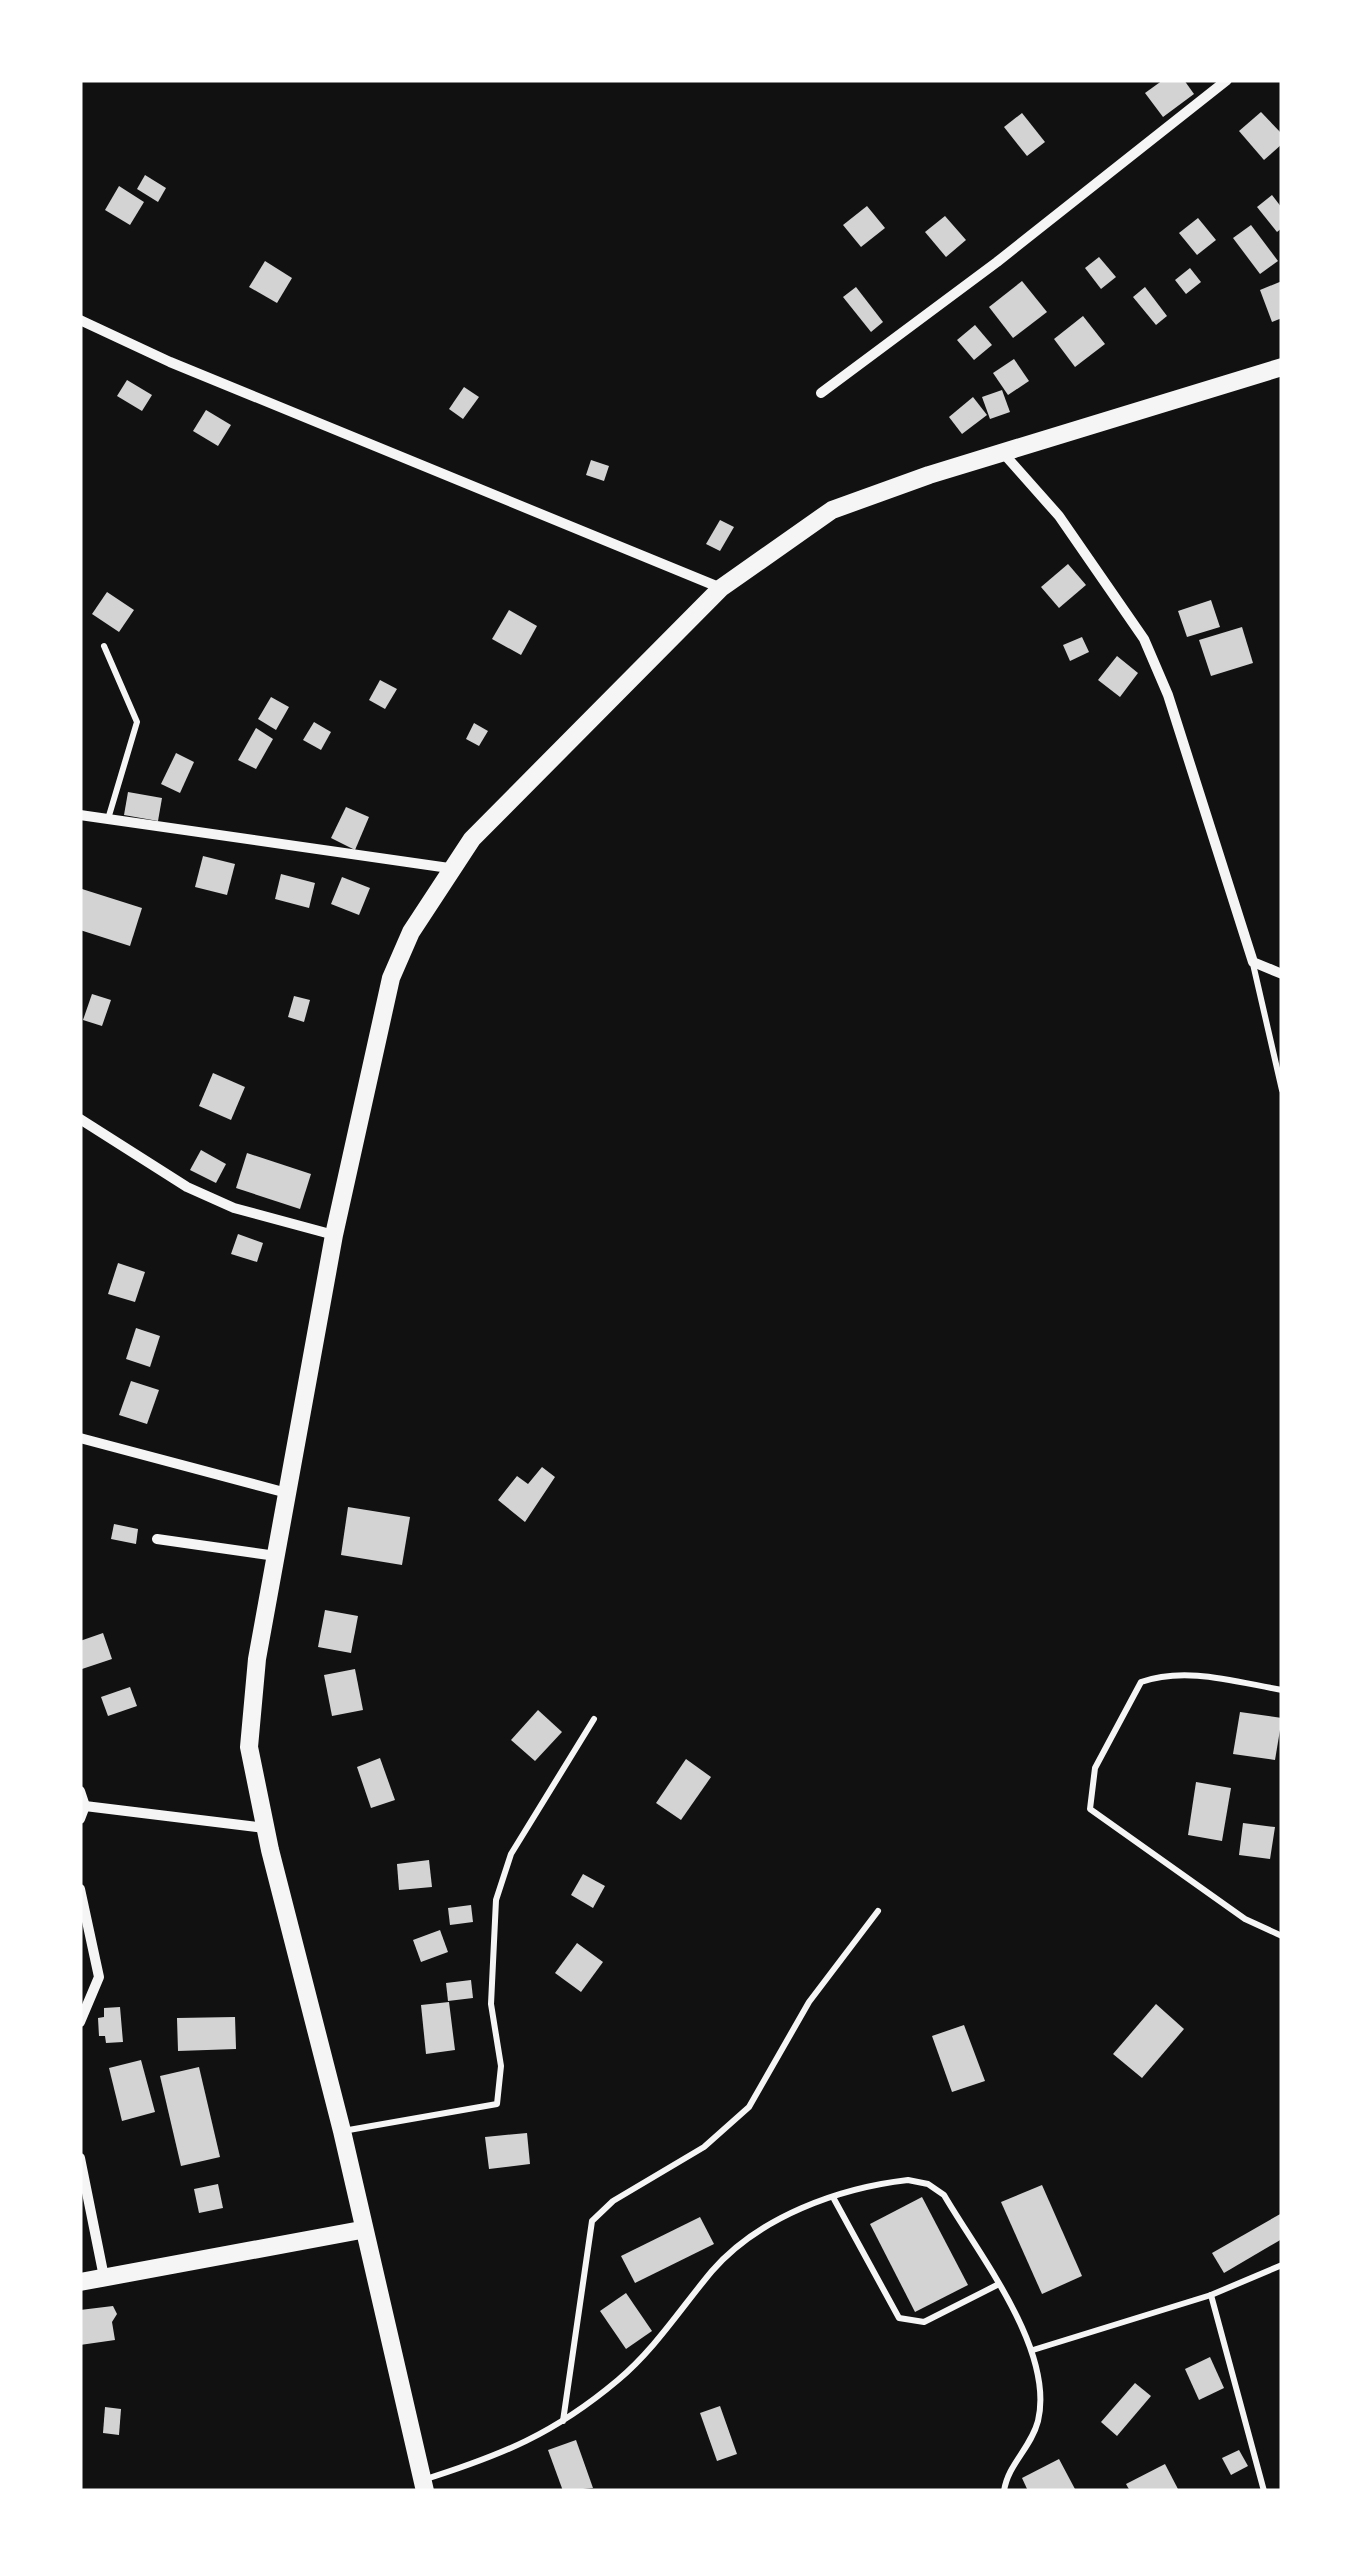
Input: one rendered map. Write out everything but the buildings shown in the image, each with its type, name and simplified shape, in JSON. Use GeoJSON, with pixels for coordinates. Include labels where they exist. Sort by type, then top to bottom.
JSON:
{"type":"FeatureCollection","features":[{"type":"Feature","properties":{"kind":"main road"},"geometry":{"type":"LineString","coordinates":[[423,2486],[249,1747],[257,1659],[334,1235],[392,978],[412,932],[472,838],[721,588],[832,510],[1282,368]]}},
{"type":"Feature","properties":{"kind":"main road"},"geometry":{"type":"LineString","coordinates":[[80,2282],[361,2230]]}},
{"type":"Feature","properties":{"kind":"street"},"geometry":{"type":"LineString","coordinates":[[822,393],[997,262],[1227,80]]}},
{"type":"Feature","properties":{"kind":"street"},"geometry":{"type":"LineString","coordinates":[[80,320],[170,362],[576,525],[721,588]]}},
{"type":"Feature","properties":{"kind":"street"},"geometry":{"type":"LineString","coordinates":[[1004,454],[1059,516],[1144,639],[1168,695],[1253,962],[1282,974]]}},
{"type":"Feature","properties":{"kind":"street"},"geometry":{"type":"LineString","coordinates":[[80,815],[450,868]]}},
{"type":"Feature","properties":{"kind":"street"},"geometry":{"type":"LineString","coordinates":[[80,1120],[202,1194],[234,1208],[334,1235]]}},
{"type":"Feature","properties":{"kind":"street"},"geometry":{"type":"LineString","coordinates":[[80,1438],[287,1493]]}},
{"type":"Feature","properties":{"kind":"street"},"geometry":{"type":"LineString","coordinates":[[158,1539],[276,1556]]}},
{"type":"Feature","properties":{"kind":"street"},"geometry":{"type":"LineString","coordinates":[[80,1791],[85,1806],[80,1818]]}},
{"type":"Feature","properties":{"kind":"street"},"geometry":{"type":"LineString","coordinates":[[85,1806],[265,1828]]}},
{"type":"Feature","properties":{"kind":"street"},"geometry":{"type":"LineString","coordinates":[[80,1889],[99,1977],[80,2022]]}},
{"type":"Feature","properties":{"kind":"street"},"geometry":{"type":"LineString","coordinates":[[80,2158],[104,2277]]}},
{"type":"Feature","properties":{"kind":"lane"},"geometry":{"type":"LineString","coordinates":[[104,646],[137,722],[107,820]]}},
{"type":"Feature","properties":{"kind":"lane"},"geometry":{"type":"LineString","coordinates":[[1253,962],[1282,1090]]}},
{"type":"Feature","properties":{"kind":"lane"},"geometry":{"type":"LineString","coordinates":[[1282,1690],[1194,1674],[1162,1674],[1141,1682],[1094,1768],[1090,1809],[1245,1919],[1282,1936]]}},
{"type":"Feature","properties":{"kind":"lane"},"geometry":{"type":"LineString","coordinates":[[342,2131],[497,2104],[502,2066],[491,2004],[496,1900],[511,1854],[594,1719]]}},
{"type":"Feature","properties":{"kind":"lane"},"geometry":{"type":"LineString","coordinates":[[563,2422],[592,2221],[613,2201],[704,2147],[749,2107],[809,2002],[878,1912]]}},
{"type":"Feature","properties":{"kind":"lane"},"geometry":{"type":"LineString","coordinates":[[423,2486],[530,2442],[563,2422],[653,2347],[714,2269],[742,2241],[790,2211],[897,2181],[928,2184],[944,2195],[1033,2350],[1040,2380],[1038,2422],[1008,2473],[1004,2491]]}},
{"type":"Feature","properties":{"kind":"lane"},"geometry":{"type":"LineString","coordinates":[[834,2199],[899,2318],[924,2322],[997,2285]]}},
{"type":"Feature","properties":{"kind":"lane"},"geometry":{"type":"LineString","coordinates":[[1033,2350],[1210,2295],[1282,2265]]}},
{"type":"Feature","properties":{"kind":"lane"},"geometry":{"type":"LineString","coordinates":[[1210,2295],[1264,2491]]}}]}
